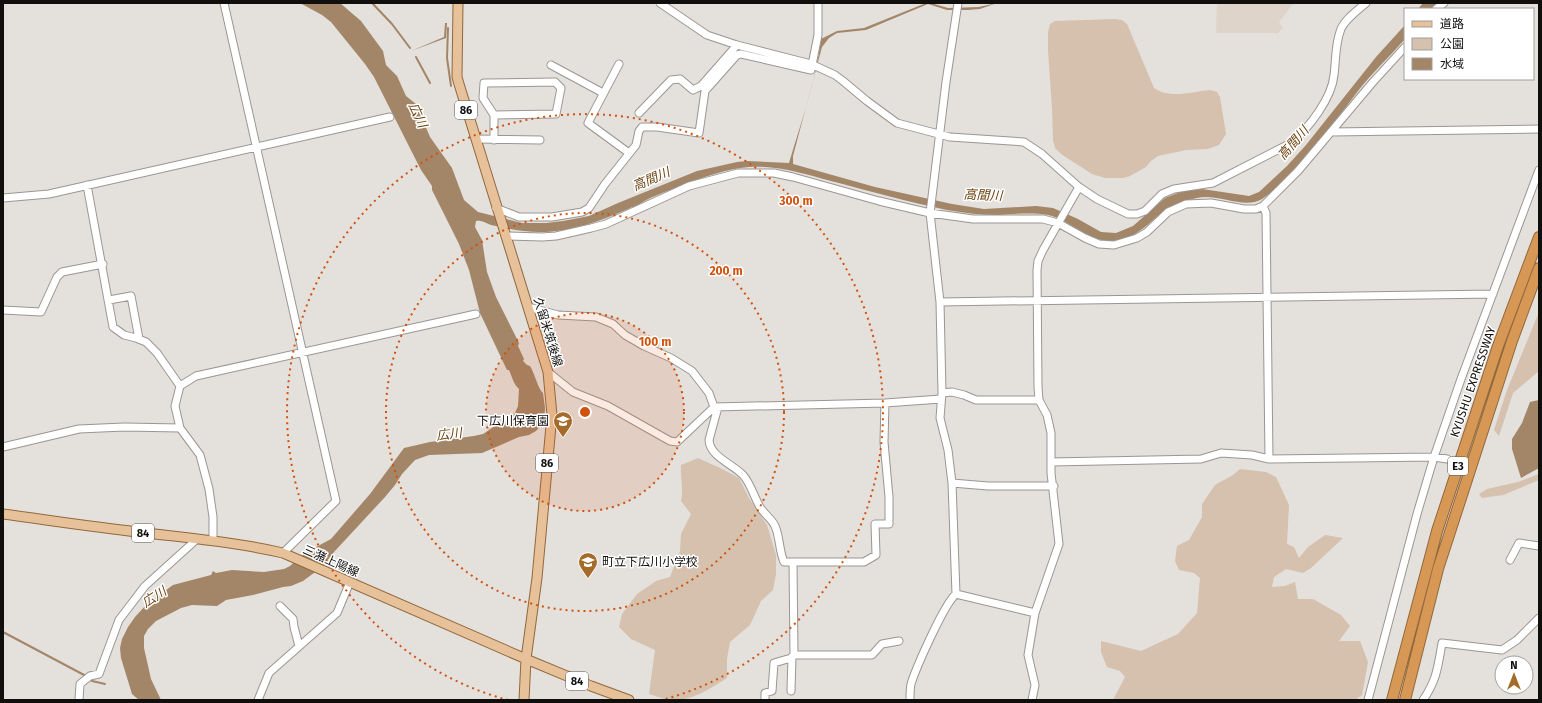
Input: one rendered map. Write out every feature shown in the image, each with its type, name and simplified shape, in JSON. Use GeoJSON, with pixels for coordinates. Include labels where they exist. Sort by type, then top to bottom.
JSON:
{"type":"FeatureCollection","features":[{"type":"Feature","properties":{"kind":"highway","name":"KYUSHU EXPRESSWAY"},"geometry":{"type":"LineString","coordinates":[[1392,700],[1437,531],[1498,346],[1539,237]]}},
{"type":"Feature","properties":{"kind":"highway","name":"KYUSHU EXPRESSWAY"},"geometry":{"type":"LineString","coordinates":[[1405,700],[1438,569],[1512,341],[1539,268]]}},
{"type":"Feature","properties":{"kind":"main road","name":"久留米筑後線"},"geometry":{"type":"LineString","coordinates":[[458,3],[457,77],[497,211],[506,234],[548,372],[552,415],[537,578],[526,659],[524,700]]}},
{"type":"Feature","properties":{"kind":"main road","name":"三潴上陽線"},"geometry":{"type":"LineString","coordinates":[[3,514],[78,525],[213,541],[286,554],[526,659],[591,686],[630,700]]}},
{"type":"Feature","properties":{"kind":"street"},"geometry":{"type":"LineString","coordinates":[[224,3],[336,501],[286,554]]}},
{"type":"Feature","properties":{"kind":"street"},"geometry":{"type":"LineString","coordinates":[[660,3],[707,35],[737,45],[814,66],[843,81],[897,123],[950,137],[1024,142],[1042,154],[1079,187],[1097,199],[1128,214],[1137,214],[1145,211],[1162,194],[1174,189],[1213,183],[1291,143],[1301,134],[1332,89],[1338,38],[1341,28],[1366,3]]}},
{"type":"Feature","properties":{"kind":"street"},"geometry":{"type":"LineString","coordinates":[[497,211],[519,217],[552,217],[582,212],[589,208],[604,184],[636,145],[639,131],[642,127],[657,127],[699,133],[705,91],[737,55],[741,54],[811,70],[814,66],[818,35],[818,3]]}},
{"type":"Feature","properties":{"kind":"street"},"geometry":{"type":"LineString","coordinates":[[910,700],[911,685],[924,655],[939,622],[952,598],[956,594],[952,483],[948,450],[940,418],[940,302],[930,212],[946,82],[958,7]]}},
{"type":"Feature","properties":{"kind":"street"},"geometry":{"type":"LineString","coordinates":[[639,114],[672,80],[680,79],[693,90],[700,86],[737,45]]}},
{"type":"Feature","properties":{"kind":"street"},"geometry":{"type":"LineString","coordinates":[[506,234],[542,237],[556,236],[606,224],[689,186],[738,173],[774,173],[930,212],[973,219],[1043,219],[1059,222],[1085,238],[1099,244],[1114,245],[1128,242],[1137,238],[1147,232],[1168,212],[1186,204],[1212,203],[1244,209],[1256,209],[1263,206],[1298,171],[1372,82],[1404,47]]}},
{"type":"Feature","properties":{"kind":"street"},"geometry":{"type":"LineString","coordinates":[[619,64],[588,123],[629,153]]}},
{"type":"Feature","properties":{"kind":"street"},"geometry":{"type":"LineString","coordinates":[[551,65],[603,93]]}},
{"type":"Feature","properties":{"kind":"street"},"geometry":{"type":"LineString","coordinates":[[494,115],[556,114],[561,88],[555,82],[484,84],[484,98],[494,115],[494,140]]}},
{"type":"Feature","properties":{"kind":"street"},"geometry":{"type":"LineString","coordinates":[[3,198],[49,194],[390,117]]}},
{"type":"Feature","properties":{"kind":"street"},"geometry":{"type":"LineString","coordinates":[[1331,132],[1539,129]]}},
{"type":"Feature","properties":{"kind":"street"},"geometry":{"type":"LineString","coordinates":[[476,140],[540,140]]}},
{"type":"Feature","properties":{"kind":"street"},"geometry":{"type":"LineString","coordinates":[[1368,700],[1417,514],[1434,457],[1461,378],[1539,170]]}},
{"type":"Feature","properties":{"kind":"street"},"geometry":{"type":"LineString","coordinates":[[87,185],[103,264],[113,327],[124,335],[146,342],[157,353],[180,386]]}},
{"type":"Feature","properties":{"kind":"street"},"geometry":{"type":"LineString","coordinates":[[1032,700],[1035,685],[1028,655],[1035,613],[1060,544],[1054,486],[1051,473],[1051,433],[1046,415],[1039,400],[1036,270],[1043,250],[1079,187]]}},
{"type":"Feature","properties":{"kind":"street"},"geometry":{"type":"LineString","coordinates":[[1263,206],[1266,213],[1269,459]]}},
{"type":"Feature","properties":{"kind":"street"},"geometry":{"type":"LineString","coordinates":[[3,310],[41,312],[57,277],[62,272],[103,264]]}},
{"type":"Feature","properties":{"kind":"street"},"geometry":{"type":"LineString","coordinates":[[940,302],[1493,294]]}},
{"type":"Feature","properties":{"kind":"street"},"geometry":{"type":"LineString","coordinates":[[109,300],[131,296],[139,339]]}},
{"type":"Feature","properties":{"kind":"street"},"geometry":{"type":"LineString","coordinates":[[528,307],[558,315],[596,317],[613,324],[625,335],[644,346],[671,358],[692,371],[709,393],[715,408],[709,445],[712,451],[744,476],[760,508],[776,527],[780,555],[784,562],[864,562],[876,555],[875,524],[889,524],[889,497],[884,442],[885,403]]}},
{"type":"Feature","properties":{"kind":"street"},"geometry":{"type":"LineString","coordinates":[[213,541],[213,517],[209,489],[200,455],[180,428],[175,406],[180,386],[196,376],[476,314]]}},
{"type":"Feature","properties":{"kind":"street"},"geometry":{"type":"LineString","coordinates":[[548,372],[573,392],[608,406],[670,441],[677,442],[715,408],[885,403],[941,396],[952,392],[976,400],[1039,400]]}},
{"type":"Feature","properties":{"kind":"street"},"geometry":{"type":"LineString","coordinates":[[3,447],[79,429],[124,427],[180,428]]}},
{"type":"Feature","properties":{"kind":"street"},"geometry":{"type":"LineString","coordinates":[[1051,462],[1201,459],[1221,453],[1252,455],[1269,459],[1434,457],[1447,459]]}},
{"type":"Feature","properties":{"kind":"street"},"geometry":{"type":"LineString","coordinates":[[952,483],[988,486],[1054,486]]}},
{"type":"Feature","properties":{"kind":"street"},"geometry":{"type":"LineString","coordinates":[[78,700],[80,684],[90,676],[99,674],[119,620],[145,586],[197,539]]}},
{"type":"Feature","properties":{"kind":"street"},"geometry":{"type":"LineString","coordinates":[[1510,560],[1520,543],[1539,546]]}},
{"type":"Feature","properties":{"kind":"street"},"geometry":{"type":"LineString","coordinates":[[791,691],[793,656],[793,562]]}},
{"type":"Feature","properties":{"kind":"street"},"geometry":{"type":"LineString","coordinates":[[258,700],[269,674],[337,613],[350,582]]}},
{"type":"Feature","properties":{"kind":"street"},"geometry":{"type":"LineString","coordinates":[[956,594],[1035,613]]}},
{"type":"Feature","properties":{"kind":"street"},"geometry":{"type":"LineString","coordinates":[[280,606],[293,619],[299,646]]}},
{"type":"Feature","properties":{"kind":"street"},"geometry":{"type":"LineString","coordinates":[[1423,700],[1432,688],[1437,672],[1442,643],[1502,650],[1517,640],[1539,618]]}},
{"type":"Feature","properties":{"kind":"street"},"geometry":{"type":"LineString","coordinates":[[764,700],[765,693],[772,691],[774,663],[793,656],[872,656],[882,644],[899,642]]}},
{"type":"Feature","properties":{"kind":"shaded area"},"geometry":{"type":"Polygon","coordinates":[[[1217,3],[1294,3],[1279,22],[1283,28],[1277,34],[1216,33],[1217,3]]]}},
{"type":"Feature","properties":{"kind":"green space"},"geometry":{"type":"Polygon","coordinates":[[[1122,20],[1127,24],[1154,88],[1174,94],[1210,90],[1217,92],[1220,97],[1226,134],[1219,145],[1208,149],[1186,150],[1158,156],[1146,167],[1130,176],[1123,178],[1105,178],[1092,174],[1061,154],[1055,148],[1053,140],[1048,51],[1048,32],[1050,24],[1055,21],[1122,20]]]}},
{"type":"Feature","properties":{"kind":"green space"},"geometry":{"type":"Polygon","coordinates":[[[1539,312],[1539,371],[1513,393],[1499,436],[1494,430],[1507,390],[1539,312]]]}},
{"type":"Feature","properties":{"kind":"green space"},"geometry":{"type":"Polygon","coordinates":[[[698,458],[739,478],[749,498],[767,525],[776,555],[776,574],[773,590],[761,601],[750,625],[730,642],[727,659],[727,678],[708,690],[694,696],[680,700],[670,700],[649,694],[655,650],[631,639],[619,627],[622,614],[637,594],[656,581],[670,577],[680,551],[681,534],[691,514],[681,501],[681,465],[698,458]]]}},
{"type":"Feature","properties":{"kind":"green space"},"geometry":{"type":"Polygon","coordinates":[[[1240,469],[1266,472],[1276,477],[1289,505],[1287,544],[1294,547],[1299,558],[1308,547],[1325,535],[1343,538],[1311,568],[1303,573],[1286,569],[1274,577],[1272,587],[1285,586],[1295,582],[1298,599],[1313,599],[1341,615],[1350,626],[1339,641],[1360,641],[1368,662],[1362,695],[1355,700],[1113,700],[1125,677],[1120,671],[1107,667],[1101,652],[1101,641],[1141,651],[1178,634],[1197,613],[1200,578],[1194,573],[1179,570],[1175,561],[1177,546],[1189,540],[1202,517],[1202,504],[1215,485],[1233,475],[1240,469]]]}},
{"type":"Feature","properties":{"kind":"green space"},"geometry":{"type":"Polygon","coordinates":[[[1539,474],[1539,480],[1503,495],[1482,498],[1479,494],[1487,489],[1518,482],[1539,474]]]}},
{"type":"Feature","properties":{"kind":"water","name":"広川"},"geometry":{"type":"Polygon","coordinates":[[[300,3],[340,3],[361,21],[383,51],[386,65],[397,76],[406,96],[416,104],[430,137],[452,168],[464,200],[478,212],[522,223],[546,223],[589,216],[697,171],[737,162],[789,163],[807,105],[793,156],[793,164],[875,187],[952,204],[984,209],[1036,206],[1053,208],[1078,219],[1101,232],[1116,233],[1133,226],[1165,198],[1183,191],[1202,189],[1249,196],[1259,192],[1287,166],[1306,145],[1376,57],[1404,26],[1404,40],[1364,84],[1303,160],[1267,196],[1255,202],[1247,203],[1205,197],[1186,201],[1168,208],[1136,234],[1121,240],[1112,241],[1095,238],[1087,235],[1064,221],[1048,215],[1030,213],[986,215],[953,211],[770,167],[749,167],[706,177],[657,195],[634,208],[632,207],[594,223],[566,230],[538,232],[524,231],[476,221],[475,227],[482,240],[487,272],[496,297],[519,343],[518,346],[524,359],[523,361],[530,366],[543,393],[545,408],[544,422],[536,431],[529,435],[519,437],[482,453],[429,455],[415,460],[402,474],[385,497],[322,567],[303,581],[291,586],[226,600],[217,606],[192,605],[181,608],[156,621],[148,629],[144,636],[144,648],[151,679],[161,700],[139,700],[132,694],[121,658],[120,648],[122,639],[128,627],[147,604],[173,585],[211,575],[213,571],[216,573],[232,570],[264,572],[284,569],[290,566],[305,553],[331,539],[370,494],[404,448],[430,442],[483,434],[498,424],[506,422],[515,413],[518,406],[519,389],[514,383],[509,370],[507,370],[480,313],[469,270],[459,244],[432,190],[432,186],[421,170],[374,77],[331,22],[322,15],[300,3]]]}},
{"type":"Feature","properties":{"kind":"water"},"geometry":{"type":"Polygon","coordinates":[[[926,3],[948,8],[979,7],[997,3],[980,9],[968,10],[947,10],[928,4],[866,30],[837,33],[829,38],[822,47],[813,81],[821,39],[837,31],[864,28],[926,3]]]}},
{"type":"Feature","properties":{"kind":"water"},"geometry":{"type":"Polygon","coordinates":[[[1423,3],[1437,3],[1432,8],[1419,8],[1423,3]]]}},
{"type":"Feature","properties":{"kind":"water"},"geometry":{"type":"Polygon","coordinates":[[[445,23],[447,23],[446,38],[411,51],[444,37],[445,23]]]}},
{"type":"Feature","properties":{"kind":"water"},"geometry":{"type":"Polygon","coordinates":[[[1539,400],[1539,468],[1521,478],[1512,449],[1512,439],[1522,423],[1530,402],[1539,400]]]}},
{"type":"Feature","properties":{"kind":"waterway"},"geometry":{"type":"LineString","coordinates":[[372,3],[392,24],[410,48]]}},
{"type":"Feature","properties":{"kind":"waterway"},"geometry":{"type":"LineString","coordinates":[[448,28],[447,58],[451,86]]}},
{"type":"Feature","properties":{"kind":"waterway"},"geometry":{"type":"LineString","coordinates":[[416,57],[430,83]]}},
{"type":"Feature","properties":{"kind":"waterway"},"geometry":{"type":"LineString","coordinates":[[3,632],[86,676]]}},
{"type":"Feature","properties":{"kind":"waterway"},"geometry":{"type":"LineString","coordinates":[[90,679],[92,681],[105,684]]}},
{"type":"Feature","properties":{"kind":"place","name":"下広川保育園"},"geometry":{"type":"Point","coordinates":[563,438]}},
{"type":"Feature","properties":{"kind":"place","name":"町立下広川小学校"},"geometry":{"type":"Point","coordinates":[588,579]}},
{"type":"Feature","properties":{"kind":"water label","name":"高間川"},"geometry":{"type":"Point","coordinates":[1293,143]}},
{"type":"Feature","properties":{"kind":"water label","name":"高間川"},"geometry":{"type":"Point","coordinates":[651,179]}},
{"type":"Feature","properties":{"kind":"water label","name":"高間川"},"geometry":{"type":"Point","coordinates":[983,195]}}]}
